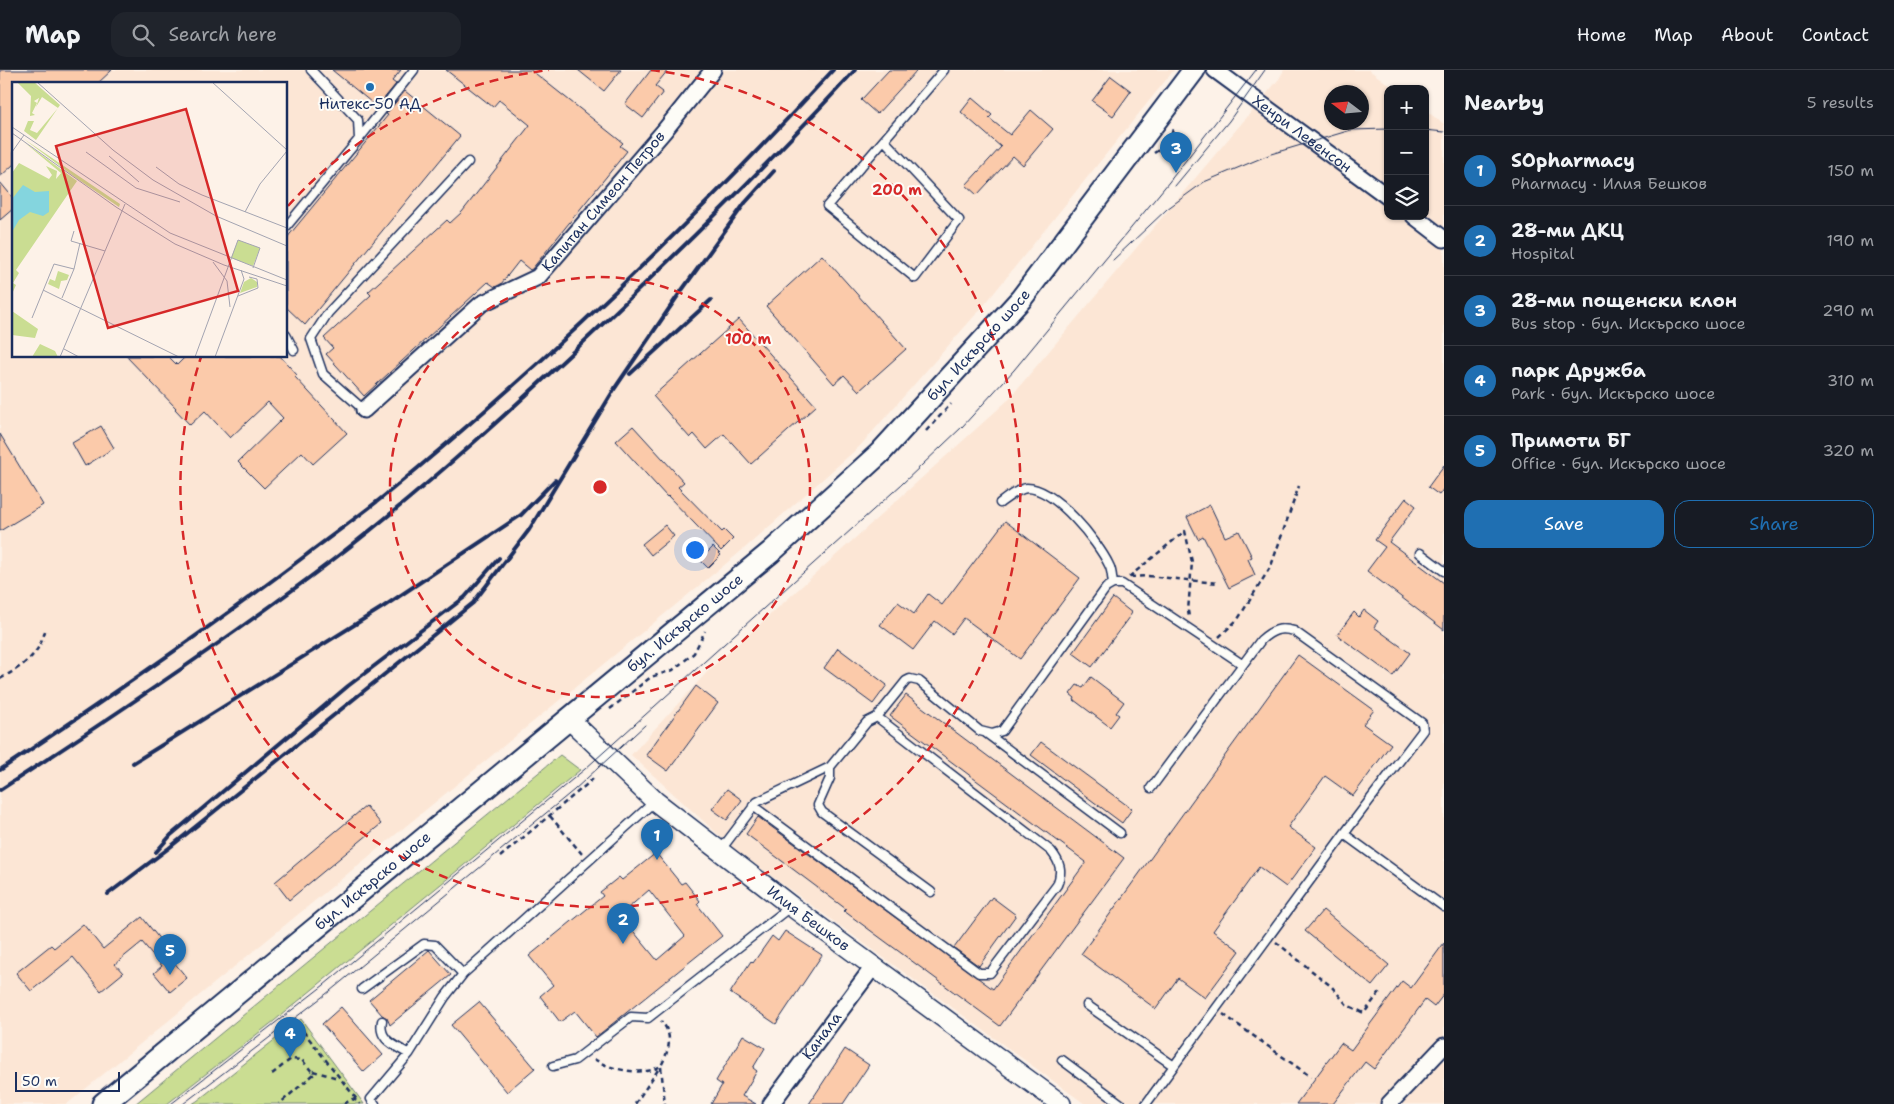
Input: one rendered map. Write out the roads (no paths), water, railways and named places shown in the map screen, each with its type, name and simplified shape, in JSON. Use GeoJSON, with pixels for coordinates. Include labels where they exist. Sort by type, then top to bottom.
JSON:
{"type":"FeatureCollection","features":[{"type":"Feature","properties":{"kind":"main road","name":"бул. Искърско шосе"},"geometry":{"type":"LineString","coordinates":[[103,1104],[771,552],[880,454],[1021,299],[1194,70]]}},
{"type":"Feature","properties":{"kind":"street","name":"Капитан Симеон Петров"},"geometry":{"type":"LineString","coordinates":[[364,410],[481,304],[538,277],[664,132],[713,70]]}},
{"type":"Feature","properties":{"kind":"street","name":"Хенри Левенсон"},"geometry":{"type":"LineString","coordinates":[[1215,70],[1384,194]]}},
{"type":"Feature","properties":{"kind":"street"},"geometry":{"type":"LineString","coordinates":[[1419,220],[1444,238]]}},
{"type":"Feature","properties":{"kind":"street","name":"Илия Бешков"},"geometry":{"type":"LineString","coordinates":[[569,719],[655,801],[791,906],[1061,1104]]}},
{"type":"Feature","properties":{"kind":"street","name":"Канала"},"geometry":{"type":"LineString","coordinates":[[771,1104],[873,966]]}},
{"type":"Feature","properties":{"kind":"street"},"geometry":{"type":"LineString","coordinates":[[1389,1104],[1444,1046]]}},
{"type":"Feature","properties":{"kind":"lane"},"geometry":{"type":"LineString","coordinates":[[311,70],[358,120],[359,139]]}},
{"type":"Feature","properties":{"kind":"lane"},"geometry":{"type":"LineString","coordinates":[[288,225],[414,70]]}},
{"type":"Feature","properties":{"kind":"lane"},"geometry":{"type":"LineString","coordinates":[[884,140],[959,220],[915,278],[827,206],[944,70]]}},
{"type":"Feature","properties":{"kind":"lane"},"geometry":{"type":"LineString","coordinates":[[364,410],[323,374],[311,339],[328,313],[468,162]]}},
{"type":"Feature","properties":{"kind":"lane"},"geometry":{"type":"LineString","coordinates":[[288,339],[294,350]]}},
{"type":"Feature","properties":{"kind":"lane"},"geometry":{"type":"LineString","coordinates":[[1000,503],[1012,494],[1026,488],[1039,490],[1060,504],[1094,540],[1110,566],[1112,584]]}},
{"type":"Feature","properties":{"kind":"lane"},"geometry":{"type":"LineString","coordinates":[[1420,553],[1444,571]]}},
{"type":"Feature","properties":{"kind":"lane"},"geometry":{"type":"LineString","coordinates":[[986,733],[1002,731],[1106,588],[1112,584],[1122,584],[1242,664]]}},
{"type":"Feature","properties":{"kind":"lane"},"geometry":{"type":"LineString","coordinates":[[1146,1104],[1344,834],[1423,730],[1422,723],[1294,631],[1276,629],[1269,633],[1242,664],[1152,788]]}},
{"type":"Feature","properties":{"kind":"lane"},"geometry":{"type":"LineString","coordinates":[[720,851],[753,806],[763,798],[830,768],[867,722],[877,717],[906,681],[915,679],[980,731],[986,733],[1120,833]]}},
{"type":"Feature","properties":{"kind":"lane"},"geometry":{"type":"LineString","coordinates":[[753,806],[980,974],[990,973],[1057,884],[1060,876],[1058,859],[1051,851],[877,717]]}},
{"type":"Feature","properties":{"kind":"lane"},"geometry":{"type":"LineString","coordinates":[[830,768],[830,778],[818,805],[822,812],[931,892]]}},
{"type":"Feature","properties":{"kind":"lane"},"geometry":{"type":"LineString","coordinates":[[376,1104],[371,1099],[409,1054],[445,996],[463,974],[655,801]]}},
{"type":"Feature","properties":{"kind":"lane"},"geometry":{"type":"LineString","coordinates":[[1344,834],[1444,907]]}},
{"type":"Feature","properties":{"kind":"lane"},"geometry":{"type":"LineString","coordinates":[[553,1066],[575,1060],[631,1017],[648,1018],[791,906]]}},
{"type":"Feature","properties":{"kind":"lane"},"geometry":{"type":"LineString","coordinates":[[362,989],[424,944],[435,945],[463,974]]}},
{"type":"Feature","properties":{"kind":"lane"},"geometry":{"type":"LineString","coordinates":[[1087,1005],[1174,1066]]}},
{"type":"Feature","properties":{"kind":"lane"},"geometry":{"type":"LineString","coordinates":[[382,1021],[380,1030],[385,1039],[409,1054]]}},
{"type":"Feature","properties":{"kind":"lane"},"geometry":{"type":"LineString","coordinates":[[1062,1060],[1121,1104]]}},
{"type":"Feature","properties":{"kind":"tram line"},"geometry":{"type":"LineString","coordinates":[[171,1104],[324,985],[585,769],[902,484],[962,427],[1014,370],[1169,182],[1256,70]]}},
{"type":"Feature","properties":{"kind":"tram line"},"geometry":{"type":"LineString","coordinates":[[1175,186],[1229,121],[1265,70]]}},
{"type":"Feature","properties":{"kind":"tram line"},"geometry":{"type":"LineString","coordinates":[[1113,260],[1167,209],[1204,182],[1271,154],[1351,130],[1384,129]]}},
{"type":"Feature","properties":{"kind":"tram line"},"geometry":{"type":"LineString","coordinates":[[1429,130],[1444,132]]}},
{"type":"Feature","properties":{"kind":"tram line"},"geometry":{"type":"LineString","coordinates":[[183,1104],[330,991],[574,790],[645,725]]}},
{"type":"Feature","properties":{"kind":"railway"},"geometry":{"type":"LineString","coordinates":[[0,770],[116,692],[268,584],[384,496],[502,396],[616,291],[672,237],[833,70]]}},
{"type":"Feature","properties":{"kind":"railway"},"geometry":{"type":"LineString","coordinates":[[0,790],[211,649],[334,559],[405,502],[508,411],[641,288],[765,165],[855,70]]}},
{"type":"Feature","properties":{"kind":"railway"},"geometry":{"type":"LineString","coordinates":[[108,894],[169,848],[473,603],[529,530],[615,388],[677,297],[745,203],[774,171]]}},
{"type":"Feature","properties":{"kind":"railway"},"geometry":{"type":"LineString","coordinates":[[630,374],[711,300]]}},
{"type":"Feature","properties":{"kind":"railway"},"geometry":{"type":"LineString","coordinates":[[133,763],[383,607],[521,515],[555,480]]}},
{"type":"Feature","properties":{"kind":"railway"},"geometry":{"type":"LineString","coordinates":[[156,852],[171,835],[348,686],[465,597],[499,558]]}},
{"type":"Feature","properties":{"kind":"place","name":"Нитекс-50 АД"},"geometry":{"type":"Point","coordinates":[370,87]}},
{"type":"Feature","properties":{"kind":"place","name":"28-ми пощенски клон"},"geometry":{"type":"Point","coordinates":[1176,173]}},
{"type":"Feature","properties":{"kind":"place","name":"SOpharmacy"},"geometry":{"type":"Point","coordinates":[657,860]}},
{"type":"Feature","properties":{"kind":"place","name":"28-ми ДКЦ"},"geometry":{"type":"Point","coordinates":[623,944]}},
{"type":"Feature","properties":{"kind":"place","name":"Примоти БГ"},"geometry":{"type":"Point","coordinates":[170,975]}},
{"type":"Feature","properties":{"kind":"place","name":"парк Дружба"},"geometry":{"type":"Point","coordinates":[290,1058]}}]}
